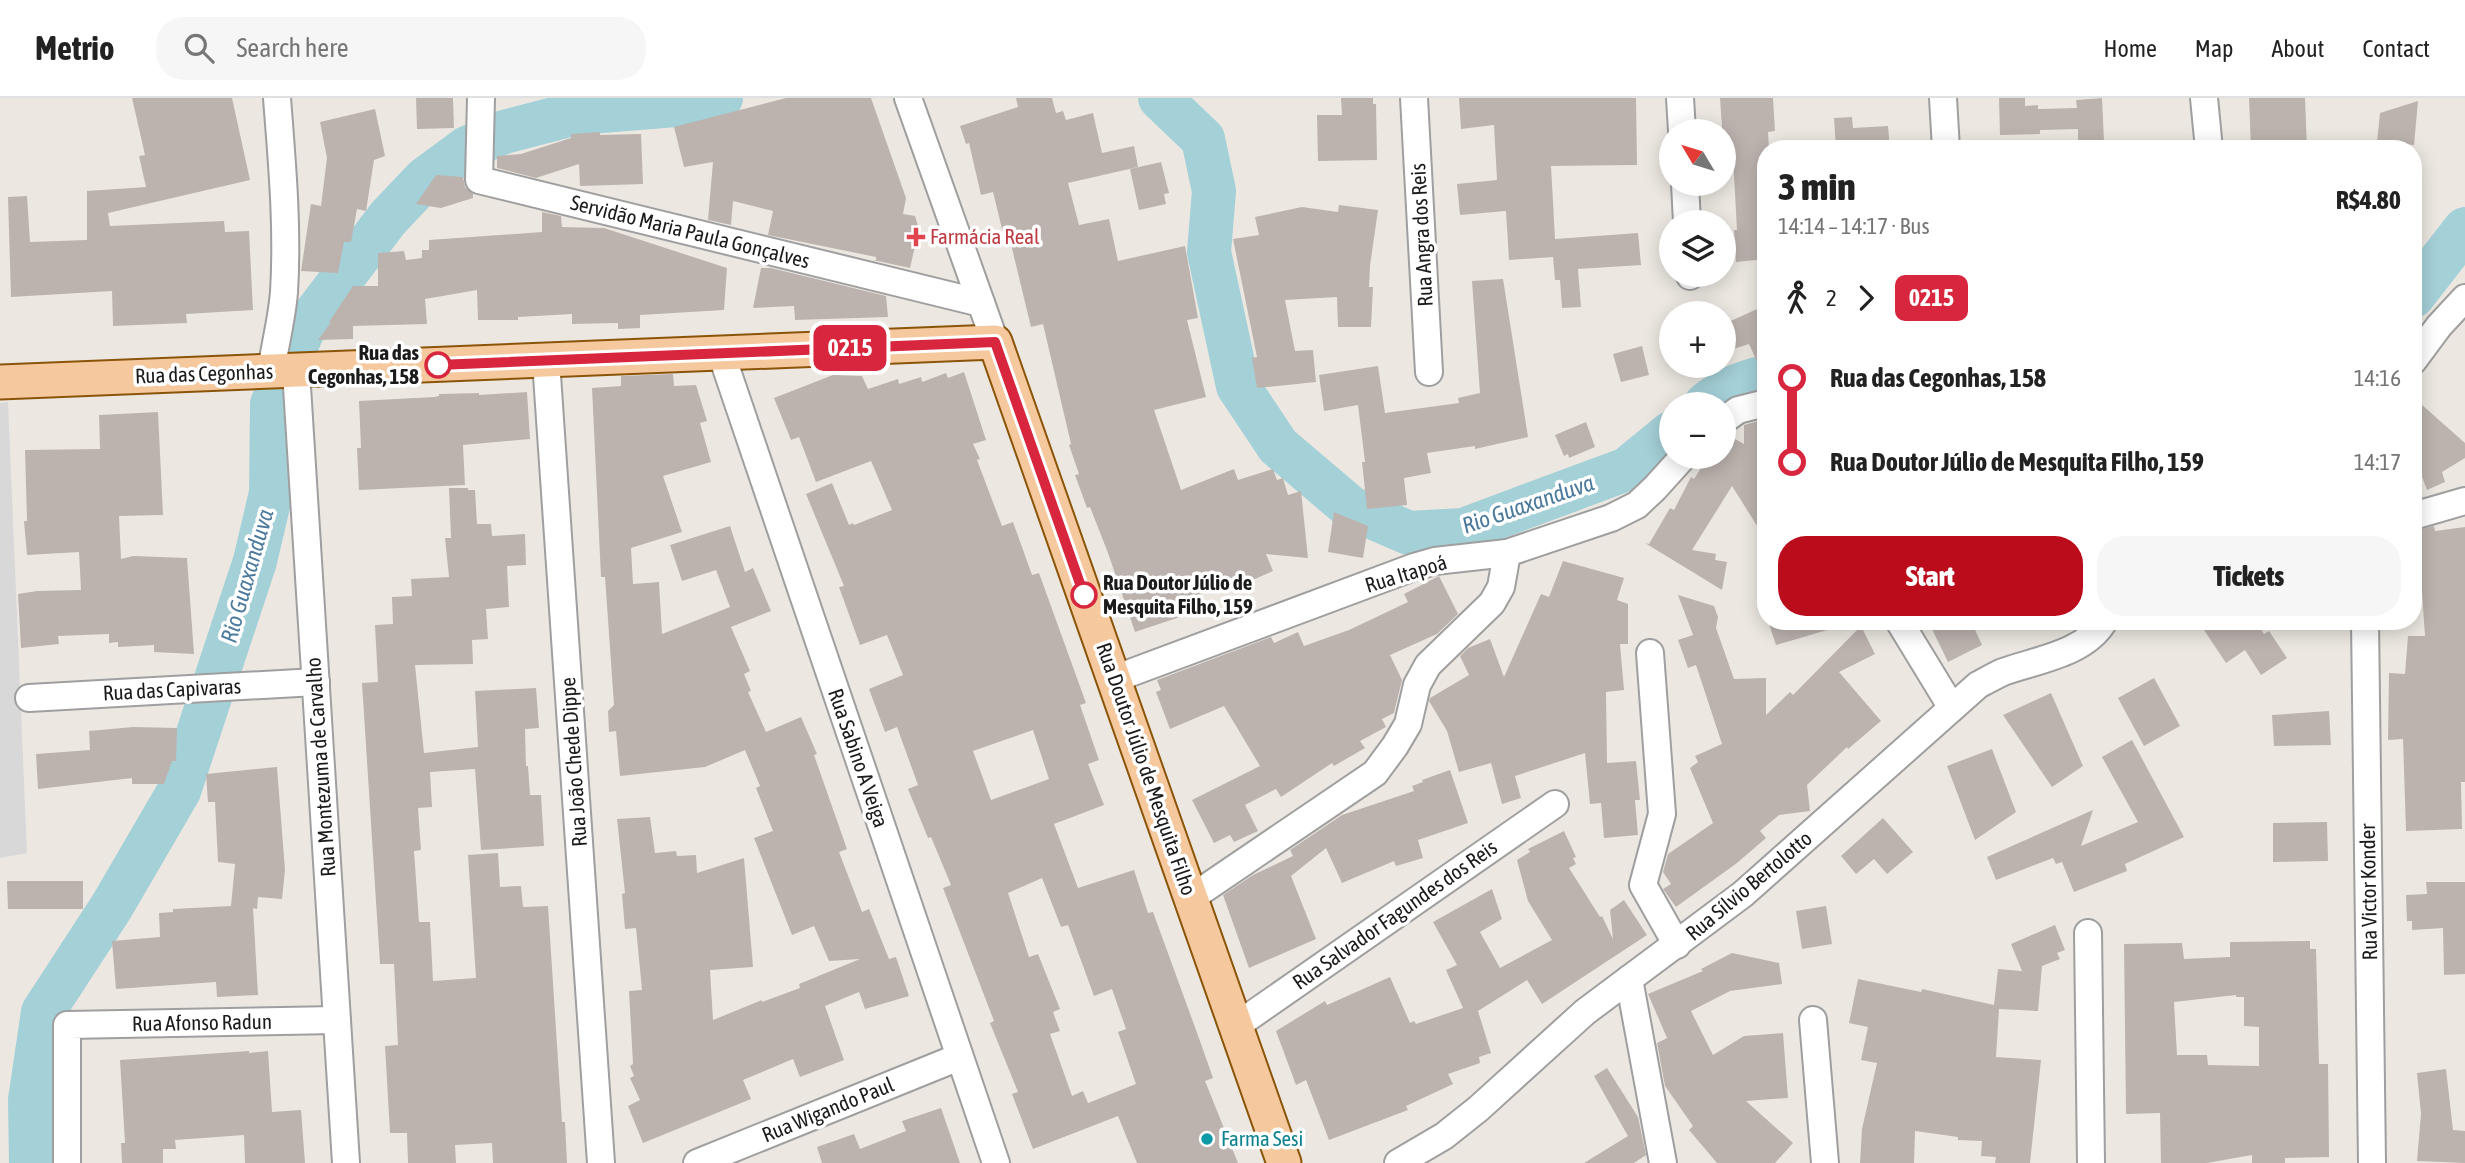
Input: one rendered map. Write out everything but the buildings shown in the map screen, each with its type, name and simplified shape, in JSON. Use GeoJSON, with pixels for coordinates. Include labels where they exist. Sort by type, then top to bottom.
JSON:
{"type":"FeatureCollection","features":[{"type":"Feature","properties":{"kind":"main road","name":"Rua das Cegonhas"},"geometry":{"type":"LineString","coordinates":[[0,382],[995,342]]}},
{"type":"Feature","properties":{"kind":"main road","name":"Rua Doutor Júlio de Mesquita Filho"},"geometry":{"type":"LineString","coordinates":[[995,342],[1284,1163]]}},
{"type":"Feature","properties":{"kind":"street","name":"Rua Montezuma de Carvalho"},"geometry":{"type":"LineString","coordinates":[[277,98],[285,213],[284,371],[316,682],[346,1163]]}},
{"type":"Feature","properties":{"kind":"street","name":"Servidão Maria Paula Gonçalves"},"geometry":{"type":"LineString","coordinates":[[481,98],[480,180],[981,303]]}},
{"type":"Feature","properties":{"kind":"street","name":"Rua Doutor Júlio de Mesquita Filho"},"geometry":{"type":"LineString","coordinates":[[908,98],[995,342]]}},
{"type":"Feature","properties":{"kind":"street","name":"Rua Angra dos Reis"},"geometry":{"type":"LineString","coordinates":[[1414,98],[1429,372]]}},
{"type":"Feature","properties":{"kind":"street"},"geometry":{"type":"LineString","coordinates":[[1680,98],[1681,119]]}},
{"type":"Feature","properties":{"kind":"street"},"geometry":{"type":"LineString","coordinates":[[1944,98],[1946,140]]}},
{"type":"Feature","properties":{"kind":"street"},"geometry":{"type":"LineString","coordinates":[[2204,98],[2208,140]]}},
{"type":"Feature","properties":{"kind":"street"},"geometry":{"type":"LineString","coordinates":[[2422,350],[2465,298]]}},
{"type":"Feature","properties":{"kind":"street","name":"Rua Sabino A Veiga"},"geometry":{"type":"LineString","coordinates":[[721,354],[996,1163]]}},
{"type":"Feature","properties":{"kind":"street","name":"Rua João Chede Dippe"},"geometry":{"type":"LineString","coordinates":[[546,361],[601,1163]]}},
{"type":"Feature","properties":{"kind":"street"},"geometry":{"type":"LineString","coordinates":[[1736,411],[1757,405]]}},
{"type":"Feature","properties":{"kind":"street","name":"Rua Itapoá"},"geometry":{"type":"LineString","coordinates":[[1114,679],[1414,567],[1435,561],[1507,553],[1580,530],[1637,505],[1673,469]]}},
{"type":"Feature","properties":{"kind":"street"},"geometry":{"type":"LineString","coordinates":[[2422,513],[2465,501]]}},
{"type":"Feature","properties":{"kind":"street"},"geometry":{"type":"LineString","coordinates":[[1191,898],[1375,773],[1395,747],[1408,723],[1418,685],[1428,666],[1492,603],[1501,587],[1507,553]]}},
{"type":"Feature","properties":{"kind":"street"},"geometry":{"type":"LineString","coordinates":[[1904,630],[1952,708]]}},
{"type":"Feature","properties":{"kind":"street","name":"Rua Sílvio Bertolotto"},"geometry":{"type":"LineString","coordinates":[[1398,1163],[1444,1136],[1478,1109],[1585,1012],[1677,945],[1767,873],[1978,685],[2000,673],[2088,640],[2096,630]]}},
{"type":"Feature","properties":{"kind":"street","name":"Rua Victor Konder"},"geometry":{"type":"LineString","coordinates":[[2365,630],[2372,1163]]}},
{"type":"Feature","properties":{"kind":"street"},"geometry":{"type":"LineString","coordinates":[[1650,653],[1662,814],[1643,885],[1677,945]]}},
{"type":"Feature","properties":{"kind":"street","name":"Rua das Capivaras"},"geometry":{"type":"LineString","coordinates":[[29,698],[316,682]]}},
{"type":"Feature","properties":{"kind":"street","name":"Rua Salvador Fagundes dos Reis"},"geometry":{"type":"LineString","coordinates":[[1236,1026],[1555,804]]}},
{"type":"Feature","properties":{"kind":"street"},"geometry":{"type":"LineString","coordinates":[[2088,933],[2091,1163]]}},
{"type":"Feature","properties":{"kind":"street"},"geometry":{"type":"LineString","coordinates":[[1629,979],[1663,1163]]}},
{"type":"Feature","properties":{"kind":"street","name":"Rua Afonso Radun"},"geometry":{"type":"LineString","coordinates":[[67,1163],[67,1026],[337,1020]]}},
{"type":"Feature","properties":{"kind":"street"},"geometry":{"type":"LineString","coordinates":[[1813,1020],[1825,1163]]}},
{"type":"Feature","properties":{"kind":"street","name":"Rua Wigando Paul"},"geometry":{"type":"LineString","coordinates":[[697,1163],[959,1057]]}},
{"type":"Feature","properties":{"kind":"shaded area"},"geometry":{"type":"Polygon","coordinates":[[[8,402],[27,853],[0,858],[0,403],[8,402]]]}},
{"type":"Feature","properties":{"kind":"water"},"geometry":{"type":"Polygon","coordinates":[[[2465,214],[2465,257],[2422,312],[2422,288],[2465,214]]]}},
{"type":"Feature","properties":{"kind":"waterway","name":"Rio Guaxanduva"},"geometry":{"type":"LineString","coordinates":[[31,1163],[30,1100],[43,1012],[112,906],[179,791],[255,561],[271,493],[272,404],[303,330],[388,218],[425,179],[467,148],[504,132],[577,113],[700,103],[721,98]]}},
{"type":"Feature","properties":{"kind":"waterway","name":"Rio Guaxanduva"},"geometry":{"type":"LineString","coordinates":[[1160,98],[1203,139],[1214,191],[1209,252],[1238,386],[1278,446],[1351,508],[1409,533],[1463,530],[1627,469],[1659,443]]}},
{"type":"Feature","properties":{"kind":"waterway","name":"Rio Guaxanduva"},"geometry":{"type":"LineString","coordinates":[[2422,284],[2465,229]]}},
{"type":"Feature","properties":{"kind":"waterway","name":"Rio Guaxanduva"},"geometry":{"type":"LineString","coordinates":[[1725,392],[1757,379]]}},
{"type":"Feature","properties":{"kind":"bus line","name":"0215"},"geometry":{"type":"LineString","coordinates":[[438,365],[995,342],[1084,595]]}},
{"type":"Feature","properties":{"kind":"place","name":"Farmácia Real"},"geometry":{"type":"Point","coordinates":[916,237]}},
{"type":"Feature","properties":{"kind":"place","name":"Rua das Cegonhas, 158"},"geometry":{"type":"Point","coordinates":[438,365]}},
{"type":"Feature","properties":{"kind":"place","name":"Rua Doutor Júlio de Mesquita Filho, 159"},"geometry":{"type":"Point","coordinates":[1084,595]}},
{"type":"Feature","properties":{"kind":"place","name":"Farma Sesi"},"geometry":{"type":"Point","coordinates":[1207,1139]}}]}
